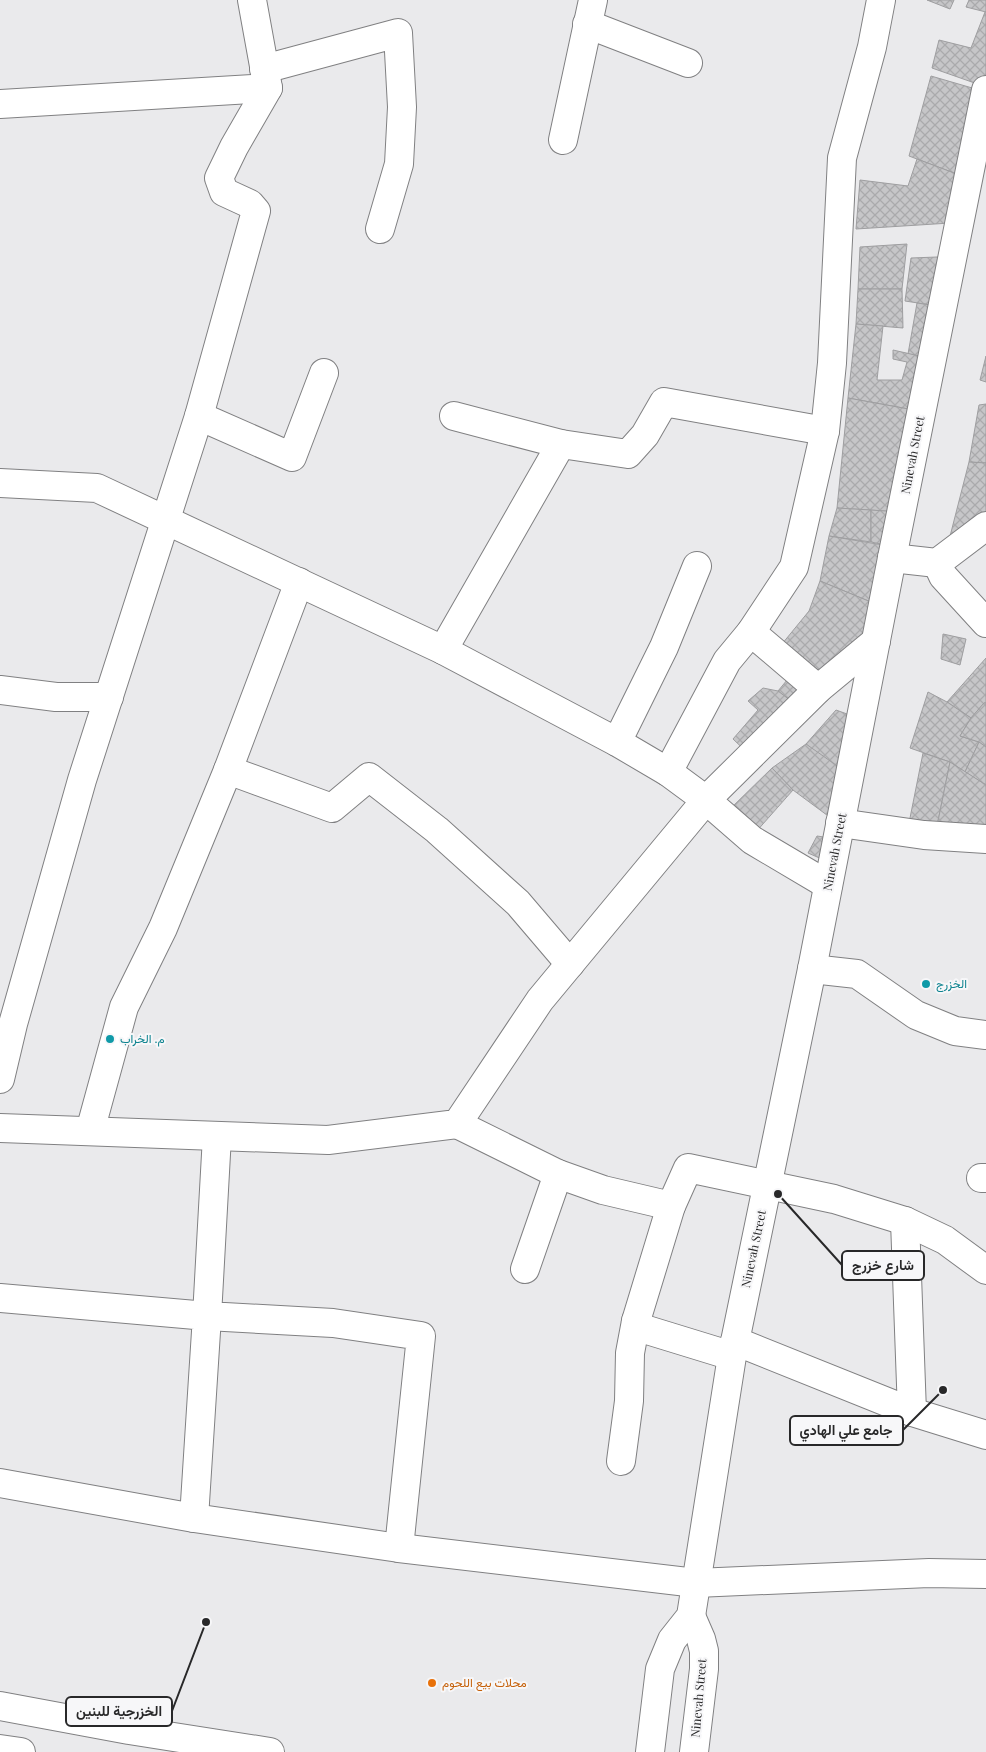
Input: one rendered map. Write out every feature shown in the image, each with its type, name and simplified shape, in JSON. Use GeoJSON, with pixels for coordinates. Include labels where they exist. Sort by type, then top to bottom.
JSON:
{"type":"FeatureCollection","features":[{"type":"Feature","properties":{"kind":"street"},"geometry":{"type":"LineString","coordinates":[[0,1079],[13,1024],[82,780],[199,416],[256,211],[250,204],[224,192],[219,178],[266,78],[252,0]]}},
{"type":"Feature","properties":{"kind":"street"},"geometry":{"type":"LineString","coordinates":[[668,772],[727,661],[751,632],[794,567],[825,431],[832,353],[842,158],[872,48],[881,0]]}},
{"type":"Feature","properties":{"kind":"street"},"geometry":{"type":"LineString","coordinates":[[562,140],[590,12],[688,63]]}},
{"type":"Feature","properties":{"kind":"street"},"geometry":{"type":"LineString","coordinates":[[0,104],[266,78],[398,33],[402,107],[398,164],[380,230]]}},
{"type":"Feature","properties":{"kind":"street","name":"Ninevah Street"},"geometry":{"type":"LineString","coordinates":[[650,1752],[660,1669],[672,1640],[691,1616],[734,1349],[812,969],[986,90]]}},
{"type":"Feature","properties":{"kind":"street"},"geometry":{"type":"LineString","coordinates":[[199,416],[292,457],[324,373]]}},
{"type":"Feature","properties":{"kind":"street"},"geometry":{"type":"LineString","coordinates":[[454,416],[561,444],[628,454],[645,435],[664,402],[825,431]]}},
{"type":"Feature","properties":{"kind":"street"},"geometry":{"type":"LineString","coordinates":[[444,650],[561,444]]}},
{"type":"Feature","properties":{"kind":"street"},"geometry":{"type":"LineString","coordinates":[[0,483],[97,488],[444,650],[618,742],[668,772],[706,800],[752,840],[828,885]]}},
{"type":"Feature","properties":{"kind":"street"},"geometry":{"type":"LineString","coordinates":[[892,558],[937,564],[986,526]]}},
{"type":"Feature","properties":{"kind":"street"},"geometry":{"type":"LineString","coordinates":[[937,564],[943,576],[986,623]]}},
{"type":"Feature","properties":{"kind":"street"},"geometry":{"type":"LineString","coordinates":[[618,742],[664,647],[697,566]]}},
{"type":"Feature","properties":{"kind":"street"},"geometry":{"type":"LineString","coordinates":[[90,1131],[124,1007],[163,928],[228,770],[299,582]]}},
{"type":"Feature","properties":{"kind":"street"},"geometry":{"type":"LineString","coordinates":[[751,632],[818,689]]}},
{"type":"Feature","properties":{"kind":"street"},"geometry":{"type":"LineString","coordinates":[[457,1124],[540,1000],[706,800],[818,689],[876,641]]}},
{"type":"Feature","properties":{"kind":"street"},"geometry":{"type":"LineString","coordinates":[[0,690],[56,697],[109,697]]}},
{"type":"Feature","properties":{"kind":"street"},"geometry":{"type":"LineString","coordinates":[[228,770],[332,808],[369,777],[437,830],[518,903],[570,964]]}},
{"type":"Feature","properties":{"kind":"street"},"geometry":{"type":"LineString","coordinates":[[840,823],[924,835],[986,839]]}},
{"type":"Feature","properties":{"kind":"street"},"geometry":{"type":"LineString","coordinates":[[812,969],[857,974],[916,1015],[955,1031],[986,1035]]}},
{"type":"Feature","properties":{"kind":"street"},"geometry":{"type":"LineString","coordinates":[[0,1128],[328,1140],[457,1124],[558,1174],[603,1190],[671,1206]]}},
{"type":"Feature","properties":{"kind":"street"},"geometry":{"type":"LineString","coordinates":[[194,1518],[217,1136]]}},
{"type":"Feature","properties":{"kind":"street"},"geometry":{"type":"LineString","coordinates":[[621,1461],[629,1401],[630,1353],[636,1322],[671,1206],[688,1168],[834,1199],[905,1221],[945,1240],[986,1270]]}},
{"type":"Feature","properties":{"kind":"street"},"geometry":{"type":"LineString","coordinates":[[526,1270],[558,1174]]}},
{"type":"Feature","properties":{"kind":"street"},"geometry":{"type":"LineString","coordinates":[[905,1221],[912,1412]]}},
{"type":"Feature","properties":{"kind":"street"},"geometry":{"type":"LineString","coordinates":[[0,1298],[207,1316],[333,1323],[420,1336],[399,1548]]}},
{"type":"Feature","properties":{"kind":"street"},"geometry":{"type":"LineString","coordinates":[[636,1322],[644,1329],[734,1349],[912,1412],[986,1435]]}},
{"type":"Feature","properties":{"kind":"street"},"geometry":{"type":"LineString","coordinates":[[0,1484],[194,1518],[399,1548],[696,1583],[929,1573],[986,1574]]}},
{"type":"Feature","properties":{"kind":"street","name":"Ninevah Street"},"geometry":{"type":"LineString","coordinates":[[691,1616],[704,1651],[698,1746]]}},
{"type":"Feature","properties":{"kind":"street"},"geometry":{"type":"LineString","coordinates":[[0,1706],[129,1730],[270,1752]]}},
{"type":"Feature","properties":{"kind":"street"},"geometry":{"type":"LineString","coordinates":[[0,1749],[22,1752]]}},
{"type":"Feature","properties":{"kind":"building"},"geometry":{"type":"Polygon","coordinates":[[[927,0],[954,0],[950,9],[927,0]]]}},
{"type":"Feature","properties":{"kind":"building"},"geometry":{"type":"Polygon","coordinates":[[[969,0],[986,0],[986,12],[966,7],[969,0]]]}},
{"type":"Feature","properties":{"kind":"building"},"geometry":{"type":"Polygon","coordinates":[[[985,12],[986,87],[932,68],[939,40],[971,48],[985,12]]]}},
{"type":"Feature","properties":{"kind":"building"},"geometry":{"type":"Polygon","coordinates":[[[931,76],[986,92],[970,179],[909,156],[931,76]]]}},
{"type":"Feature","properties":{"kind":"building"},"geometry":{"type":"Polygon","coordinates":[[[917,159],[970,179],[966,222],[856,229],[860,180],[908,186],[917,159]]]}},
{"type":"Feature","properties":{"kind":"building"},"geometry":{"type":"Polygon","coordinates":[[[907,244],[902,289],[858,289],[860,247],[907,244]]]}},
{"type":"Feature","properties":{"kind":"building"},"geometry":{"type":"Polygon","coordinates":[[[963,256],[951,308],[905,301],[911,258],[963,256]]]}},
{"type":"Feature","properties":{"kind":"building"},"geometry":{"type":"Polygon","coordinates":[[[858,289],[902,289],[903,328],[856,324],[858,289]]]}},
{"type":"Feature","properties":{"kind":"building"},"geometry":{"type":"Polygon","coordinates":[[[917,303],[951,308],[937,360],[908,354],[917,303]]]}},
{"type":"Feature","properties":{"kind":"building"},"geometry":{"type":"Polygon","coordinates":[[[856,324],[883,326],[877,380],[902,380],[907,362],[893,359],[893,350],[937,360],[925,412],[848,398],[856,324]]]}},
{"type":"Feature","properties":{"kind":"building"},"geometry":{"type":"Polygon","coordinates":[[[986,356],[986,382],[980,380],[986,356]]]}},
{"type":"Feature","properties":{"kind":"building"},"geometry":{"type":"Polygon","coordinates":[[[848,398],[925,412],[900,512],[837,508],[848,398]]]}},
{"type":"Feature","properties":{"kind":"building"},"geometry":{"type":"Polygon","coordinates":[[[986,404],[986,463],[969,462],[979,405],[986,404]]]}},
{"type":"Feature","properties":{"kind":"building"},"geometry":{"type":"Polygon","coordinates":[[[969,462],[986,463],[986,532],[947,548],[969,462]]]}},
{"type":"Feature","properties":{"kind":"building"},"geometry":{"type":"Polygon","coordinates":[[[837,508],[871,510],[871,542],[829,536],[837,508]]]}},
{"type":"Feature","properties":{"kind":"building"},"geometry":{"type":"Polygon","coordinates":[[[871,510],[900,512],[895,547],[871,542],[871,510]]]}},
{"type":"Feature","properties":{"kind":"building"},"geometry":{"type":"Polygon","coordinates":[[[829,536],[895,547],[883,607],[820,581],[829,536]]]}},
{"type":"Feature","properties":{"kind":"building"},"geometry":{"type":"Polygon","coordinates":[[[820,581],[883,607],[828,692],[782,644],[809,611],[820,581]]]}},
{"type":"Feature","properties":{"kind":"building"},"geometry":{"type":"Polygon","coordinates":[[[943,634],[966,639],[960,665],[941,659],[943,634]]]}},
{"type":"Feature","properties":{"kind":"building"},"geometry":{"type":"Polygon","coordinates":[[[986,658],[986,703],[971,718],[947,702],[986,658]]]}},
{"type":"Feature","properties":{"kind":"building"},"geometry":{"type":"Polygon","coordinates":[[[792,674],[812,692],[799,707],[778,691],[792,674]]]}},
{"type":"Feature","properties":{"kind":"building"},"geometry":{"type":"Polygon","coordinates":[[[763,688],[778,691],[799,707],[754,759],[733,739],[758,710],[748,701],[763,688]]]}},
{"type":"Feature","properties":{"kind":"building"},"geometry":{"type":"Polygon","coordinates":[[[928,692],[971,718],[960,736],[979,742],[965,772],[950,762],[910,748],[928,692]]]}},
{"type":"Feature","properties":{"kind":"building"},"geometry":{"type":"Polygon","coordinates":[[[986,703],[986,747],[979,742],[960,736],[971,718],[986,703]]]}},
{"type":"Feature","properties":{"kind":"building"},"geometry":{"type":"Polygon","coordinates":[[[836,710],[872,723],[851,781],[806,744],[836,710]]]}},
{"type":"Feature","properties":{"kind":"building"},"geometry":{"type":"Polygon","coordinates":[[[979,742],[986,747],[986,785],[965,772],[979,742]]]}},
{"type":"Feature","properties":{"kind":"building"},"geometry":{"type":"Polygon","coordinates":[[[806,744],[853,777],[839,824],[793,790],[772,768],[806,744]]]}},
{"type":"Feature","properties":{"kind":"building"},"geometry":{"type":"Polygon","coordinates":[[[923,753],[950,762],[936,831],[908,828],[923,753]]]}},
{"type":"Feature","properties":{"kind":"building"},"geometry":{"type":"Polygon","coordinates":[[[950,762],[986,785],[986,834],[936,831],[950,762]]]}},
{"type":"Feature","properties":{"kind":"building"},"geometry":{"type":"Polygon","coordinates":[[[772,768],[793,790],[755,833],[729,810],[772,768]]]}},
{"type":"Feature","properties":{"kind":"building"},"geometry":{"type":"Polygon","coordinates":[[[817,836],[837,839],[831,863],[808,853],[817,836]]]}},
{"type":"Feature","properties":{"kind":"place","name":"الخزرج"},"geometry":{"type":"Point","coordinates":[926,984]}},
{"type":"Feature","properties":{"kind":"place","name":"م. الخراب"},"geometry":{"type":"Point","coordinates":[110,1039]}},
{"type":"Feature","properties":{"kind":"place","name":"شارع خزرج"},"geometry":{"type":"Point","coordinates":[778,1194]}},
{"type":"Feature","properties":{"kind":"place","name":"جامع علي الهادي"},"geometry":{"type":"Point","coordinates":[943,1390]}},
{"type":"Feature","properties":{"kind":"place","name":"الخزرجية للبنين"},"geometry":{"type":"Point","coordinates":[206,1622]}},
{"type":"Feature","properties":{"kind":"place","name":"محلات بيع اللحوم"},"geometry":{"type":"Point","coordinates":[432,1683]}}]}
